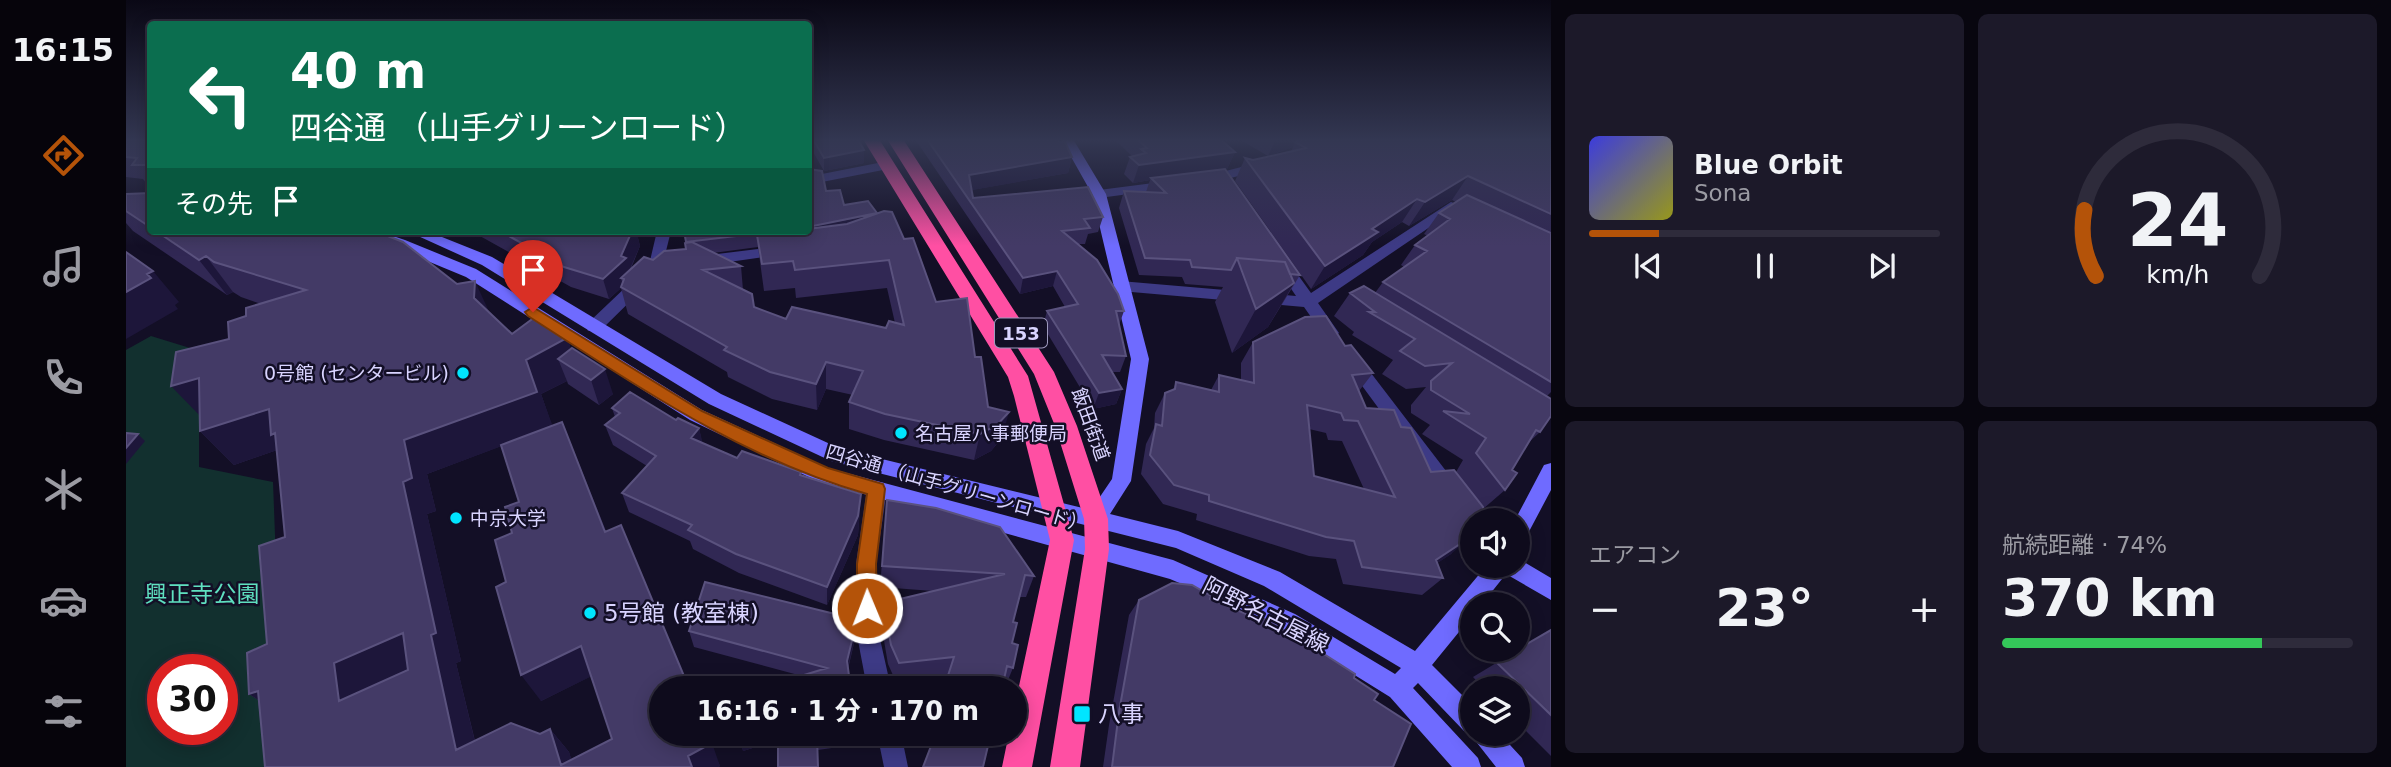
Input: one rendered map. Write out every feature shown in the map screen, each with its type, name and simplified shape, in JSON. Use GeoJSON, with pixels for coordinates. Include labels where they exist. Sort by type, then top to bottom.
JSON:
{"type":"FeatureCollection","features":[{"type":"Feature","properties":{"kind":"highway","name":"153"},"geometry":{"type":"LineString","coordinates":[[894,175],[1018,376],[1028,401],[1039,453],[1056,508],[1062,540],[1017,767]]}},
{"type":"Feature","properties":{"kind":"highway","name":"飯田街道"},"geometry":{"type":"LineString","coordinates":[[918,175],[1044,372],[1066,426],[1096,519],[1097,549],[1065,767]]}},
{"type":"Feature","properties":{"kind":"street"},"geometry":{"type":"LineString","coordinates":[[812,177],[822,178],[838,175]]}},
{"type":"Feature","properties":{"kind":"street"},"geometry":{"type":"LineString","coordinates":[[1088,175],[1099,194],[1140,359],[1121,481],[1096,519]]}},
{"type":"Feature","properties":{"kind":"street"},"geometry":{"type":"LineString","coordinates":[[1099,194],[1189,183],[1227,184],[1246,175]]}},
{"type":"Feature","properties":{"kind":"street"},"geometry":{"type":"LineString","coordinates":[[1120,286],[1308,302],[1336,293],[1451,206],[1476,218]]}},
{"type":"Feature","properties":{"kind":"street","name":"四谷通 （山手グリーンロード）"},"geometry":{"type":"LineString","coordinates":[[375,235],[471,273],[696,415],[824,475],[1097,549]]}},
{"type":"Feature","properties":{"kind":"street","name":"阿野名古屋線"},"geometry":{"type":"LineString","coordinates":[[424,235],[486,261],[715,399],[838,456],[1178,540],[1272,579],[1416,664],[1460,710]]}},
{"type":"Feature","properties":{"kind":"street"},"geometry":{"type":"LineString","coordinates":[[665,235],[669,265]]}},
{"type":"Feature","properties":{"kind":"street"},"geometry":{"type":"LineString","coordinates":[[1269,246],[1463,508]]}},
{"type":"Feature","properties":{"kind":"street"},"geometry":{"type":"LineString","coordinates":[[594,327],[669,265],[798,249]]}},
{"type":"Feature","properties":{"kind":"street"},"geometry":{"type":"LineString","coordinates":[[1530,511],[1551,471]]}},
{"type":"Feature","properties":{"kind":"street"},"geometry":{"type":"LineString","coordinates":[[877,489],[867,577],[867,630],[877,676]]}},
{"type":"Feature","properties":{"kind":"street","name":"阿野名古屋線"},"geometry":{"type":"LineString","coordinates":[[1097,549],[1173,569],[1242,598],[1287,621],[1398,689],[1469,767]]}},
{"type":"Feature","properties":{"kind":"street"},"geometry":{"type":"LineString","coordinates":[[1530,577],[1551,590]]}},
{"type":"Feature","properties":{"kind":"street"},"geometry":{"type":"LineString","coordinates":[[1398,689],[1489,578]]}},
{"type":"Feature","properties":{"kind":"street"},"geometry":{"type":"LineString","coordinates":[[891,746],[895,767]]}},
{"type":"Feature","properties":{"kind":"street"},"geometry":{"type":"LineString","coordinates":[[1494,746],[1513,767]]}},
{"type":"Feature","properties":{"kind":"green space","name":"興正寺公園"},"geometry":{"type":"Polygon","coordinates":[[[151,336],[229,360],[199,383],[199,467],[273,482],[281,695],[288,767],[126,767],[126,350],[151,336]]]}},
{"type":"Feature","properties":{"kind":"building"},"geometry":{"type":"Polygon","coordinates":[[[812,175],[823,175],[826,191],[840,190],[844,205],[868,201],[877,213],[812,226],[812,175]]]}},
{"type":"Feature","properties":{"kind":"building"},"geometry":{"type":"Polygon","coordinates":[[[952,175],[970,175],[973,198],[1088,187],[1103,217],[1084,219],[1090,228],[1062,231],[1097,260],[1118,294],[1124,311],[1116,311],[1126,356],[1102,355],[1122,389],[1099,393],[1047,311],[1078,304],[1057,271],[1023,278],[952,175]]]}},
{"type":"Feature","properties":{"kind":"building"},"geometry":{"type":"Polygon","coordinates":[[[1177,175],[1229,175],[1300,275],[1290,274],[1285,262],[1237,258],[1231,270],[1192,267],[1190,260],[1145,258],[1124,191],[1166,193],[1151,178],[1177,175]]]}},
{"type":"Feature","properties":{"kind":"building"},"geometry":{"type":"Polygon","coordinates":[[[1257,175],[1551,175],[1551,214],[1468,176],[1425,202],[1417,199],[1372,229],[1378,232],[1325,266],[1257,175]]]}},
{"type":"Feature","properties":{"kind":"building"},"geometry":{"type":"Polygon","coordinates":[[[147,193],[147,225],[126,211],[126,194],[147,193]]]}},
{"type":"Feature","properties":{"kind":"building"},"geometry":{"type":"Polygon","coordinates":[[[1467,195],[1551,233],[1551,382],[1383,282],[1427,251],[1415,245],[1450,219],[1439,213],[1467,195]]]}},
{"type":"Feature","properties":{"kind":"building"},"geometry":{"type":"Polygon","coordinates":[[[884,211],[892,212],[904,239],[913,238],[936,302],[967,298],[975,357],[981,357],[988,407],[1009,412],[997,425],[980,434],[885,414],[849,402],[863,371],[826,362],[816,384],[770,372],[724,350],[727,347],[621,287],[624,279],[621,278],[644,257],[653,260],[664,251],[686,249],[685,243],[692,242],[741,266],[703,270],[752,294],[754,307],[786,319],[792,307],[886,328],[889,321],[904,325],[889,260],[795,270],[793,261],[762,264],[757,235],[812,235],[812,228],[847,224],[884,211]]]}},
{"type":"Feature","properties":{"kind":"building","name":"中京大学"},"geometry":{"type":"Polygon","coordinates":[[[162,235],[385,235],[403,242],[457,284],[475,281],[474,298],[512,334],[535,317],[567,338],[526,360],[537,392],[404,440],[412,478],[403,482],[436,633],[431,635],[456,750],[511,723],[540,734],[550,729],[561,765],[612,739],[581,646],[521,675],[496,587],[506,582],[495,540],[512,533],[505,507],[519,502],[501,445],[562,422],[605,532],[621,525],[684,676],[649,676],[649,746],[706,746],[688,756],[692,767],[265,767],[258,691],[249,694],[247,653],[267,644],[259,546],[285,537],[275,433],[271,435],[269,409],[200,431],[199,378],[171,386],[176,352],[229,339],[228,322],[246,316],[246,308],[306,290],[214,262],[206,256],[199,260],[162,235]],[[403,633],[334,663],[339,701],[408,670],[403,633]]]}},
{"type":"Feature","properties":{"kind":"building"},"geometry":{"type":"Polygon","coordinates":[[[507,235],[630,235],[621,256],[626,258],[603,279],[564,267],[507,235]]]}},
{"type":"Feature","properties":{"kind":"building"},"geometry":{"type":"Polygon","coordinates":[[[685,235],[745,235],[686,242],[685,235]]]}},
{"type":"Feature","properties":{"kind":"building"},"geometry":{"type":"Polygon","coordinates":[[[126,252],[153,271],[147,274],[151,278],[126,292],[126,252]]]}},
{"type":"Feature","properties":{"kind":"building"},"geometry":{"type":"Polygon","coordinates":[[[1237,258],[1285,262],[1294,283],[1256,309],[1237,258]]]}},
{"type":"Feature","properties":{"kind":"building"},"geometry":{"type":"Polygon","coordinates":[[[1364,286],[1551,399],[1551,416],[1540,432],[1536,430],[1512,470],[1517,473],[1505,490],[1476,453],[1486,438],[1443,411],[1470,414],[1431,390],[1431,381],[1452,363],[1425,366],[1400,351],[1415,339],[1369,312],[1375,312],[1350,293],[1364,286]]]}},
{"type":"Feature","properties":{"kind":"building"},"geometry":{"type":"Polygon","coordinates":[[[1326,316],[1345,346],[1351,345],[1373,373],[1352,375],[1366,408],[1394,410],[1401,427],[1411,428],[1431,472],[1454,470],[1483,508],[1460,508],[1460,544],[1436,560],[1443,578],[1362,567],[1354,541],[1326,537],[1209,501],[1209,495],[1174,485],[1150,455],[1156,424],[1162,426],[1165,393],[1175,389],[1176,382],[1219,392],[1219,375],[1254,383],[1253,342],[1305,317],[1326,316]],[[1307,405],[1314,476],[1395,497],[1358,421],[1344,420],[1341,413],[1307,405]]]}},
{"type":"Feature","properties":{"kind":"building"},"geometry":{"type":"Polygon","coordinates":[[[572,348],[605,369],[591,380],[558,359],[572,348]]]}},
{"type":"Feature","properties":{"kind":"building"},"geometry":{"type":"Polygon","coordinates":[[[630,392],[676,420],[678,418],[699,428],[691,438],[737,458],[742,451],[801,472],[800,475],[861,494],[858,516],[827,587],[736,554],[688,530],[692,525],[622,493],[656,456],[605,425],[620,413],[612,408],[630,392]]]}},
{"type":"Feature","properties":{"kind":"building"},"geometry":{"type":"Polygon","coordinates":[[[126,433],[138,434],[126,448],[126,433]]]}},
{"type":"Feature","properties":{"kind":"building"},"geometry":{"type":"Polygon","coordinates":[[[887,500],[936,508],[1000,527],[1034,576],[1025,575],[1013,622],[1017,623],[1012,643],[1018,645],[1013,668],[1007,666],[1005,676],[948,676],[954,657],[899,663],[891,645],[883,603],[1005,574],[882,566],[887,500]]]}},
{"type":"Feature","properties":{"kind":"building"},"geometry":{"type":"Polygon","coordinates":[[[705,582],[835,614],[838,604],[854,609],[856,624],[847,661],[849,676],[801,676],[827,668],[689,631],[705,582]]]}},
{"type":"Feature","properties":{"kind":"building"},"geometry":{"type":"Polygon","coordinates":[[[1172,583],[1192,585],[1211,596],[1210,599],[1258,619],[1259,616],[1355,674],[1354,678],[1378,694],[1374,700],[1411,724],[1393,767],[1112,767],[1139,600],[1172,583]]]}},
{"type":"Feature","properties":{"kind":"building"},"geometry":{"type":"Polygon","coordinates":[[[1551,630],[1551,715],[1530,695],[1530,676],[1511,676],[1496,662],[1530,662],[1530,642],[1551,630]]]}},
{"type":"Feature","properties":{"kind":"building"},"geometry":{"type":"Polygon","coordinates":[[[778,746],[817,746],[818,767],[778,767],[778,746]]]}},
{"type":"Feature","properties":{"kind":"building"},"geometry":{"type":"Polygon","coordinates":[[[931,746],[988,746],[983,767],[923,767],[931,746]]]}},
{"type":"Feature","properties":{"kind":"place","name":"0号館 (センタービル)"},"geometry":{"type":"Point","coordinates":[463,373]}},
{"type":"Feature","properties":{"kind":"place","name":"名古屋八事郵便局"},"geometry":{"type":"Point","coordinates":[901,433]}},
{"type":"Feature","properties":{"kind":"place","name":"中京大学"},"geometry":{"type":"Point","coordinates":[456,518]}},
{"type":"Feature","properties":{"kind":"place","name":"5号館 (教室棟)"},"geometry":{"type":"Point","coordinates":[590,613]}},
{"type":"Feature","properties":{"kind":"place","name":"八事"},"geometry":{"type":"Point","coordinates":[1082,714]}},
{"type":"Feature","properties":{"kind":"route"},"geometry":{"type":"LineString","coordinates":[[533,312],[696,415],[824,475],[877,489],[866,564],[867,608]]}}]}
